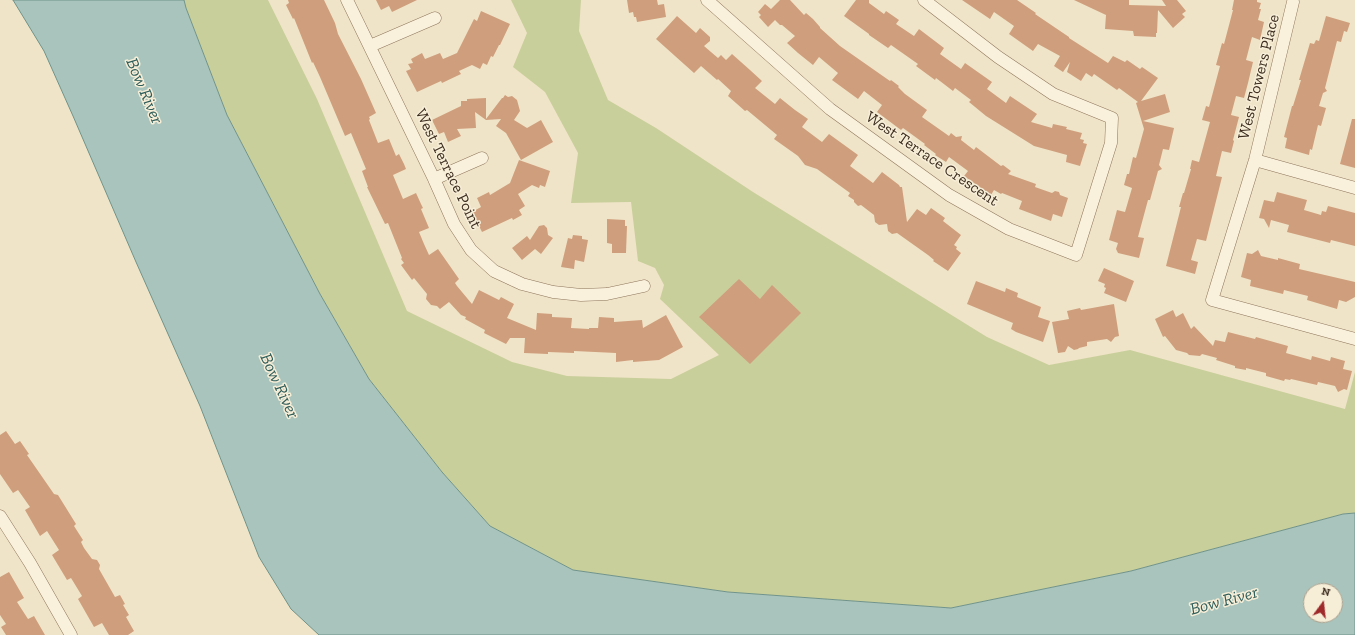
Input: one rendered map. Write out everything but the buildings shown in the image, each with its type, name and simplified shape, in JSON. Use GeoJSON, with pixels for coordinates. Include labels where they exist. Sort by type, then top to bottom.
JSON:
{"type":"FeatureCollection","features":[{"type":"Feature","properties":{"kind":"street","name":"West Terrace Point"},"geometry":{"type":"LineString","coordinates":[[348,0],[454,224],[471,250],[494,271],[522,284],[553,292],[581,296],[607,294],[644,286]]}},
{"type":"Feature","properties":{"kind":"street","name":"West Terrace Crescent"},"geometry":{"type":"LineString","coordinates":[[707,0],[830,108],[949,195],[1009,229],[1076,255],[1111,143],[1112,118],[1053,94],[998,57],[924,0]]}},
{"type":"Feature","properties":{"kind":"street","name":"West Towers Place"},"geometry":{"type":"LineString","coordinates":[[1293,2],[1255,160],[1212,300],[1355,339]]}},
{"type":"Feature","properties":{"kind":"street"},"geometry":{"type":"LineString","coordinates":[[370,46],[435,18]]}},
{"type":"Feature","properties":{"kind":"street"},"geometry":{"type":"LineString","coordinates":[[434,179],[482,158]]}},
{"type":"Feature","properties":{"kind":"street"},"geometry":{"type":"LineString","coordinates":[[1255,160],[1355,188]]}},
{"type":"Feature","properties":{"kind":"street"},"geometry":{"type":"LineString","coordinates":[[0,516],[30,563],[71,635]]}},
{"type":"Feature","properties":{"kind":"green space"},"geometry":{"type":"Polygon","coordinates":[[[184,0],[268,0],[317,99],[407,311],[512,362],[567,376],[671,379],[719,355],[660,299],[664,285],[655,268],[638,261],[631,202],[571,203],[578,153],[545,92],[513,67],[527,33],[511,0],[581,0],[579,31],[608,100],[656,128],[753,192],[987,337],[1049,365],[1130,350],[1345,409],[1355,372],[1355,513],[1343,514],[1131,571],[951,608],[728,592],[573,570],[490,526],[442,472],[369,379],[320,294],[227,115],[184,0]]]}},
{"type":"Feature","properties":{"kind":"water","name":"Bow River"},"geometry":{"type":"Polygon","coordinates":[[[13,0],[184,0],[227,115],[320,294],[369,379],[442,472],[490,526],[573,570],[728,592],[951,608],[1131,571],[1343,514],[1355,513],[1355,635],[319,635],[291,609],[259,557],[200,406],[44,51],[13,0]]]}}]}
